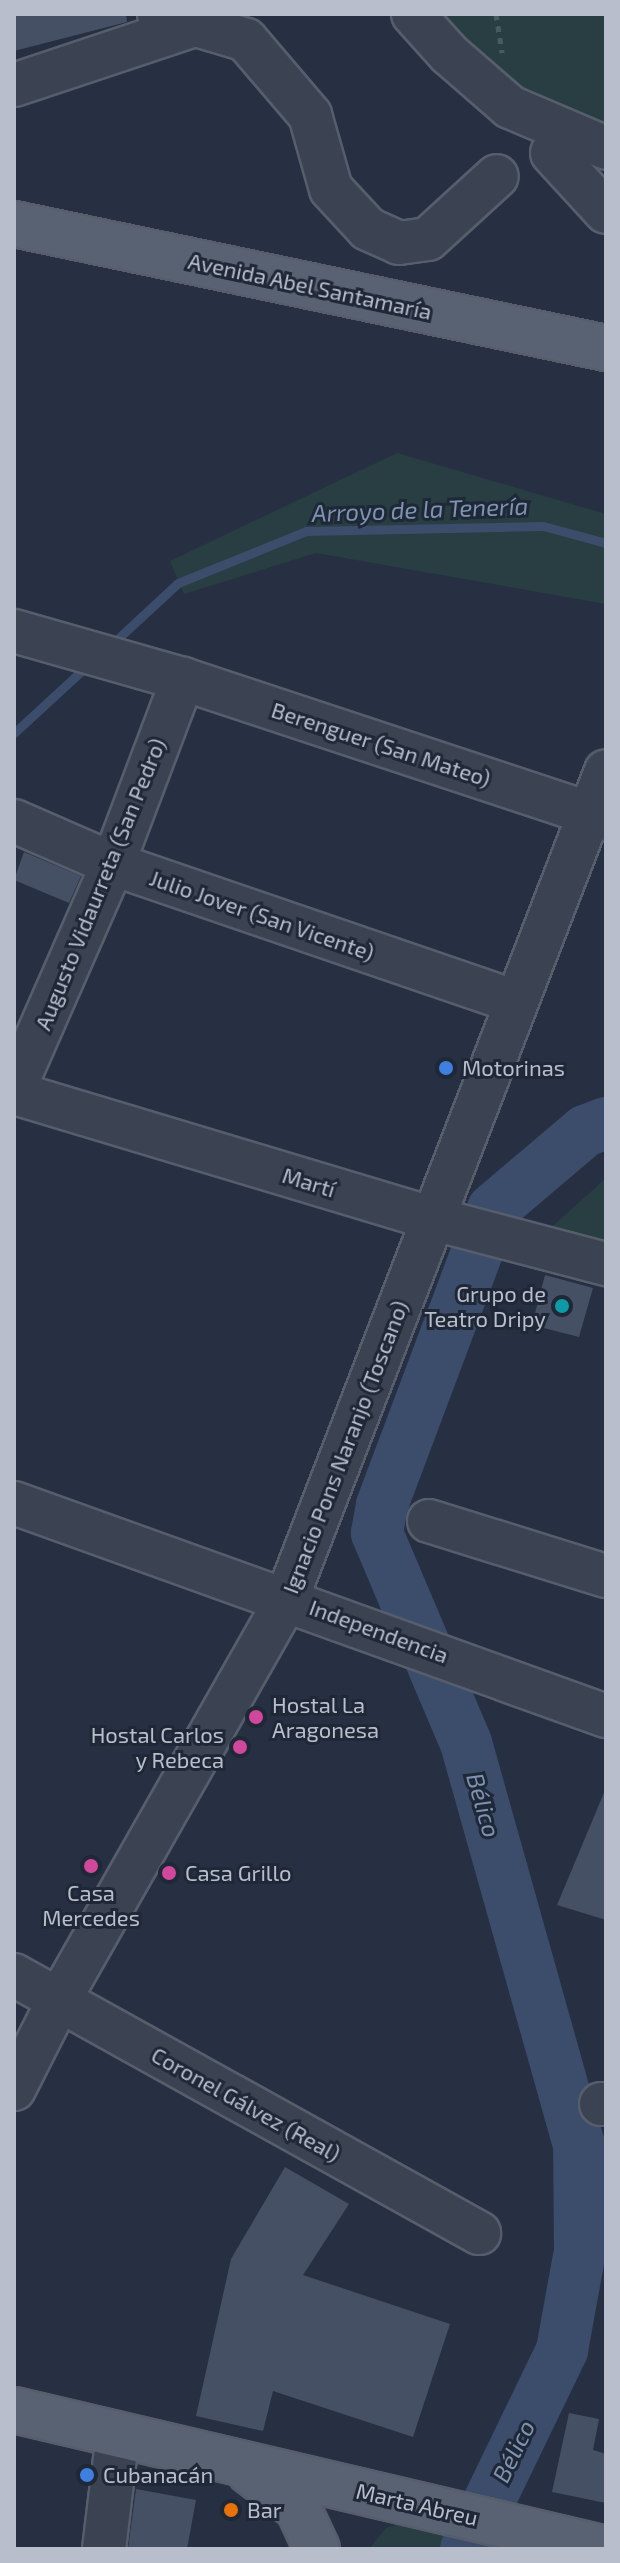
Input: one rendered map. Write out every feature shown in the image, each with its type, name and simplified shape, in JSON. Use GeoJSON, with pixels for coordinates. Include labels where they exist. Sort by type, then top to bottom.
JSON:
{"type":"FeatureCollection","features":[{"type":"Feature","properties":{"kind":"main road","name":"Avenida Abel Santamaría"},"geometry":{"type":"LineString","coordinates":[[14,224],[606,348]]}},
{"type":"Feature","properties":{"kind":"main road"},"geometry":{"type":"LineString","coordinates":[[14,2410],[227,2460],[275,2486],[298,2508],[317,2549]]}},
{"type":"Feature","properties":{"kind":"main road","name":"Marta Abreu"},"geometry":{"type":"LineString","coordinates":[[227,2460],[594,2546]]}},
{"type":"Feature","properties":{"kind":"street"},"geometry":{"type":"LineString","coordinates":[[413,14],[449,54],[510,107],[606,148]]}},
{"type":"Feature","properties":{"kind":"street"},"geometry":{"type":"LineString","coordinates":[[14,85],[184,18],[246,40],[310,115],[331,189],[368,229],[399,243],[428,239],[497,176]]}},
{"type":"Feature","properties":{"kind":"street"},"geometry":{"type":"LineString","coordinates":[[552,153],[606,212]]}},
{"type":"Feature","properties":{"kind":"street","name":"Berenguer (San Mateo)"},"geometry":{"type":"LineString","coordinates":[[14,631],[169,675],[598,816]]}},
{"type":"Feature","properties":{"kind":"street","name":"Augusto Vidaurreta (San Pedro)"},"geometry":{"type":"LineString","coordinates":[[14,1091],[113,864],[169,675]]}},
{"type":"Feature","properties":{"kind":"street","name":"Ignacio Pons Naranjo (Toscano)"},"geometry":{"type":"LineString","coordinates":[[14,2089],[59,2000],[296,1601],[444,1222],[514,1001],[598,816],[606,771]]}},
{"type":"Feature","properties":{"kind":"street","name":"Julio Jover (San Vicente)"},"geometry":{"type":"LineString","coordinates":[[14,821],[113,864],[514,1001]]}},
{"type":"Feature","properties":{"kind":"street","name":"Martí"},"geometry":{"type":"LineString","coordinates":[[14,1091],[444,1222],[606,1264]]}},
{"type":"Feature","properties":{"kind":"street","name":"Independencia"},"geometry":{"type":"LineString","coordinates":[[14,1503],[296,1601],[606,1716]]}},
{"type":"Feature","properties":{"kind":"street"},"geometry":{"type":"LineString","coordinates":[[429,1521],[606,1576]]}},
{"type":"Feature","properties":{"kind":"street","name":"Coronel Gálvez (Real)"},"geometry":{"type":"LineString","coordinates":[[14,1975],[479,2233]]}},
{"type":"Feature","properties":{"kind":"street"},"geometry":{"type":"LineString","coordinates":[[104,2549],[118,2434]]}},
{"type":"Feature","properties":{"kind":"green space"},"geometry":{"type":"Polygon","coordinates":[[[435,14],[606,14],[606,127],[512,91],[435,14]]]}},
{"type":"Feature","properties":{"kind":"green space"},"geometry":{"type":"Polygon","coordinates":[[[397,453],[606,514],[606,604],[316,553],[184,594],[170,561],[397,453]]]}},
{"type":"Feature","properties":{"kind":"green space"},"geometry":{"type":"Polygon","coordinates":[[[606,1178],[606,1248],[546,1232],[606,1178]]]}},
{"type":"Feature","properties":{"kind":"green space"},"geometry":{"type":"Polygon","coordinates":[[[411,2520],[504,2542],[502,2549],[369,2549],[386,2528],[411,2520]]]}},
{"type":"Feature","properties":{"kind":"building"},"geometry":{"type":"Polygon","coordinates":[[[14,14],[126,14],[127,22],[14,51],[14,14]]]}},
{"type":"Feature","properties":{"kind":"building"},"geometry":{"type":"Polygon","coordinates":[[[24,852],[81,876],[69,903],[14,880],[24,852]]]}},
{"type":"Feature","properties":{"kind":"building","name":"Grupo de Teatro Dripy"},"geometry":{"type":"Polygon","coordinates":[[[545,1275],[593,1288],[579,1337],[532,1325],[545,1275]]]}},
{"type":"Feature","properties":{"kind":"building"},"geometry":{"type":"Polygon","coordinates":[[[606,1788],[606,1920],[557,1905],[606,1788]]]}},
{"type":"Feature","properties":{"kind":"building"},"geometry":{"type":"Polygon","coordinates":[[[285,2167],[349,2204],[303,2275],[450,2324],[413,2437],[273,2391],[263,2431],[196,2416],[231,2259],[285,2167]]]}},
{"type":"Feature","properties":{"kind":"building"},"geometry":{"type":"Polygon","coordinates":[[[569,2413],[599,2419],[593,2450],[606,2454],[606,2503],[552,2492],[569,2413]]]}},
{"type":"Feature","properties":{"kind":"building"},"geometry":{"type":"Polygon","coordinates":[[[136,2489],[196,2500],[187,2549],[128,2549],[136,2489]]]}},
{"type":"Feature","properties":{"kind":"waterway","name":"Arroyo de la Tenería"},"geometry":{"type":"LineString","coordinates":[[111,645],[178,583],[306,531],[543,526],[606,543]]}},
{"type":"Feature","properties":{"kind":"waterway","name":"Arroyo de la Tenería"},"geometry":{"type":"LineString","coordinates":[[14,733],[88,665]]}},
{"type":"Feature","properties":{"kind":"waterway","name":"Bélico"},"geometry":{"type":"LineString","coordinates":[[466,2549],[562,2350],[580,2251],[579,2145],[466,1743],[377,1533],[382,1505],[493,1209],[585,1131],[606,1123]]}},
{"type":"Feature","properties":{"kind":"place","name":"Motorinas"},"geometry":{"type":"Point","coordinates":[446,1068]}},
{"type":"Feature","properties":{"kind":"place","name":"Grupo de Teatro Dripy"},"geometry":{"type":"Point","coordinates":[562,1306]}},
{"type":"Feature","properties":{"kind":"place","name":"Hostal La Aragonesa"},"geometry":{"type":"Point","coordinates":[256,1717]}},
{"type":"Feature","properties":{"kind":"place","name":"Hostal Carlos y Rebeca"},"geometry":{"type":"Point","coordinates":[240,1747]}},
{"type":"Feature","properties":{"kind":"place","name":"Casa Mercedes"},"geometry":{"type":"Point","coordinates":[91,1866]}},
{"type":"Feature","properties":{"kind":"place","name":"Casa Grillo"},"geometry":{"type":"Point","coordinates":[169,1873]}},
{"type":"Feature","properties":{"kind":"place","name":"Cubanacán"},"geometry":{"type":"Point","coordinates":[87,2475]}},
{"type":"Feature","properties":{"kind":"place","name":"Bar"},"geometry":{"type":"Point","coordinates":[231,2510]}}]}
